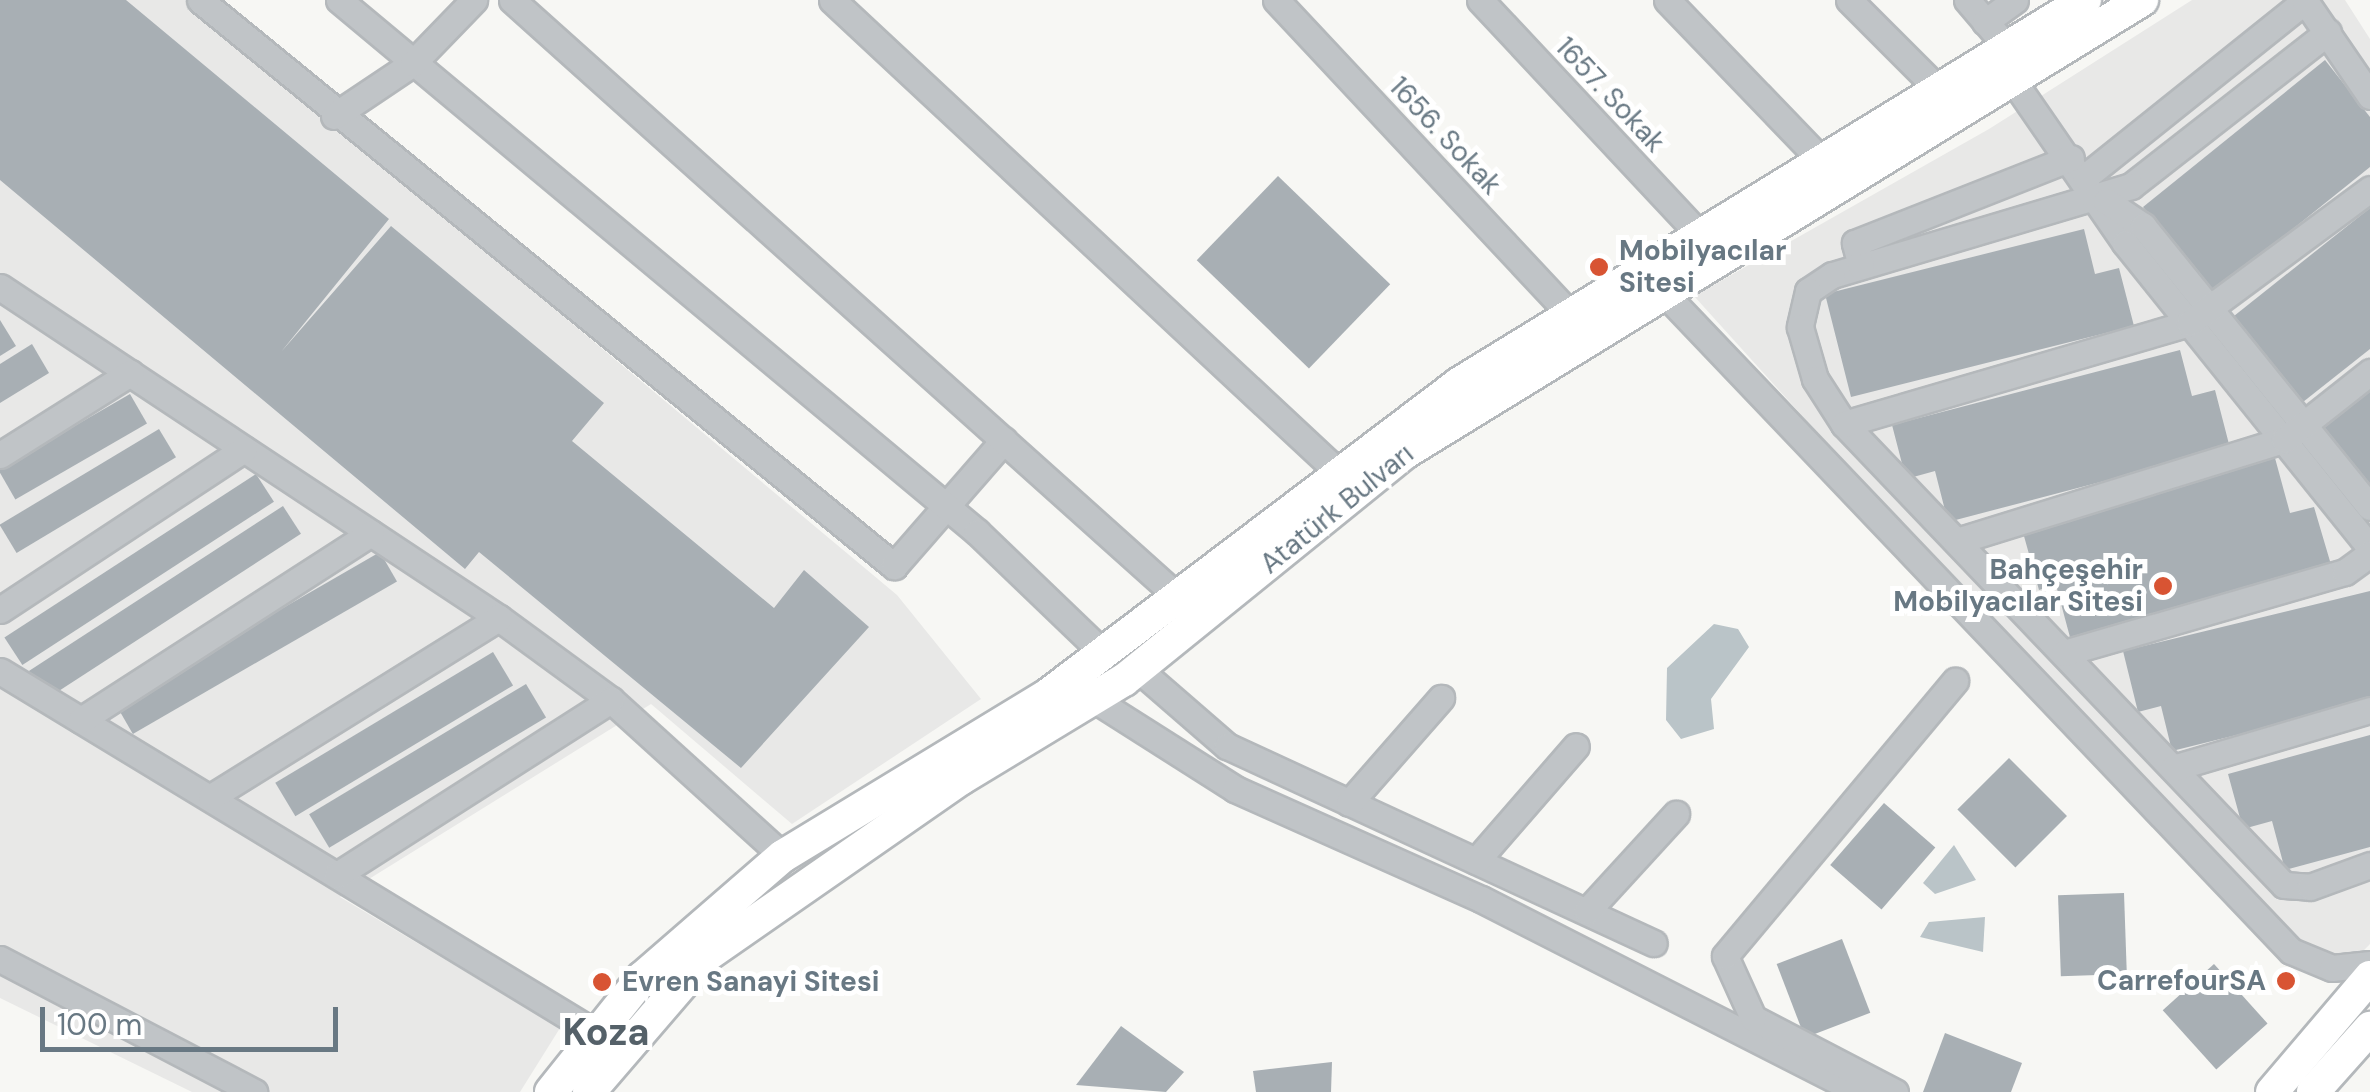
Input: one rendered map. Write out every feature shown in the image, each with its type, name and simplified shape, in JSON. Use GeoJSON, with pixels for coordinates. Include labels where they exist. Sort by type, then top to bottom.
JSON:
{"type":"FeatureCollection","features":[{"type":"Feature","properties":{"kind":"main road","name":"Atatürk Bulvarı"},"geometry":{"type":"LineString","coordinates":[[550,1092],[594,1032],[669,952],[783,856],[1122,667],[1406,452],[1663,292],[2010,63],[2085,0]]}},
{"type":"Feature","properties":{"kind":"main road","name":"Atatürk Bulvarı"},"geometry":{"type":"LineString","coordinates":[[589,1092],[708,955],[803,887],[1094,700],[1176,596],[1335,469],[1696,231],[1938,89],[2010,63],[2142,0]]}},
{"type":"Feature","properties":{"kind":"main road"},"geometry":{"type":"LineString","coordinates":[[783,856],[803,887]]}},
{"type":"Feature","properties":{"kind":"main road"},"geometry":{"type":"LineString","coordinates":[[2272,1092],[2370,977]]}},
{"type":"Feature","properties":{"kind":"main road"},"geometry":{"type":"LineString","coordinates":[[2312,1092],[2370,1028]]}},
{"type":"Feature","properties":{"kind":"street"},"geometry":{"type":"LineString","coordinates":[[200,0],[334,116],[894,566],[1004,440]]}},
{"type":"Feature","properties":{"kind":"street"},"geometry":{"type":"LineString","coordinates":[[339,0],[944,511],[1122,667],[1226,746],[1654,943]]}},
{"type":"Feature","properties":{"kind":"street"},"geometry":{"type":"LineString","coordinates":[[334,116],[413,63],[474,0]]}},
{"type":"Feature","properties":{"kind":"street"},"geometry":{"type":"LineString","coordinates":[[512,0],[1176,596]]}},
{"type":"Feature","properties":{"kind":"street"},"geometry":{"type":"LineString","coordinates":[[832,0],[1335,469]]}},
{"type":"Feature","properties":{"kind":"street","name":"1656. Sokak"},"geometry":{"type":"LineString","coordinates":[[1276,0],[1569,312]]}},
{"type":"Feature","properties":{"kind":"street","name":"1657. Sokak"},"geometry":{"type":"LineString","coordinates":[[1480,0],[1696,231]]}},
{"type":"Feature","properties":{"kind":"street"},"geometry":{"type":"LineString","coordinates":[[1667,0],[1820,159]]}},
{"type":"Feature","properties":{"kind":"street"},"geometry":{"type":"LineString","coordinates":[[1849,0],[1938,89]]}},
{"type":"Feature","properties":{"kind":"street"},"geometry":{"type":"LineString","coordinates":[[1966,0],[1985,22],[2078,168],[2294,433],[2370,551],[2346,572],[2064,652]]}},
{"type":"Feature","properties":{"kind":"street"},"geometry":{"type":"LineString","coordinates":[[1985,22],[2014,0]]}},
{"type":"Feature","properties":{"kind":"street"},"geometry":{"type":"LineString","coordinates":[[1861,266],[1855,243],[2078,168],[2305,1],[2370,96]]}},
{"type":"Feature","properties":{"kind":"street"},"geometry":{"type":"LineString","coordinates":[[2328,32],[2144,178],[2101,198],[1861,266],[1813,285],[1800,316],[1815,379],[1844,424],[2291,888],[2370,865]]}},
{"type":"Feature","properties":{"kind":"street"},"geometry":{"type":"LineString","coordinates":[[1844,424],[2201,316],[2370,188]]}},
{"type":"Feature","properties":{"kind":"street"},"geometry":{"type":"LineString","coordinates":[[0,287],[498,618],[611,700],[783,856]]}},
{"type":"Feature","properties":{"kind":"street"},"geometry":{"type":"LineString","coordinates":[[1663,292],[2291,951],[2332,968],[2370,964]]}},
{"type":"Feature","properties":{"kind":"street"},"geometry":{"type":"LineString","coordinates":[[1957,541],[2294,433],[2370,372]]}},
{"type":"Feature","properties":{"kind":"street"},"geometry":{"type":"LineString","coordinates":[[0,455],[130,374]]}},
{"type":"Feature","properties":{"kind":"street"},"geometry":{"type":"LineString","coordinates":[[2294,433],[2370,506]]}},
{"type":"Feature","properties":{"kind":"street"},"geometry":{"type":"LineString","coordinates":[[0,610],[244,449]]}},
{"type":"Feature","properties":{"kind":"street"},"geometry":{"type":"LineString","coordinates":[[81,720],[372,534]]}},
{"type":"Feature","properties":{"kind":"street"},"geometry":{"type":"LineString","coordinates":[[211,798],[498,618]]}},
{"type":"Feature","properties":{"kind":"street"},"geometry":{"type":"LineString","coordinates":[[0,672],[594,1032]]}},
{"type":"Feature","properties":{"kind":"street"},"geometry":{"type":"LineString","coordinates":[[1895,1092],[1753,1018],[1724,956],[1955,681]]}},
{"type":"Feature","properties":{"kind":"street"},"geometry":{"type":"LineString","coordinates":[[1349,804],[1441,698]]}},
{"type":"Feature","properties":{"kind":"street"},"geometry":{"type":"LineString","coordinates":[[337,874],[611,700]]}},
{"type":"Feature","properties":{"kind":"street"},"geometry":{"type":"LineString","coordinates":[[1094,700],[1235,789],[1481,899],[1859,1092]]}},
{"type":"Feature","properties":{"kind":"street"},"geometry":{"type":"LineString","coordinates":[[2174,768],[2370,710]]}},
{"type":"Feature","properties":{"kind":"street"},"geometry":{"type":"LineString","coordinates":[[1476,861],[1576,746]]}},
{"type":"Feature","properties":{"kind":"street"},"geometry":{"type":"LineString","coordinates":[[1587,912],[1676,814]]}},
{"type":"Feature","properties":{"kind":"street"},"geometry":{"type":"LineString","coordinates":[[0,959],[254,1092]]}},
{"type":"Feature","properties":{"kind":"shaded area"},"geometry":{"type":"Polygon","coordinates":[[[0,0],[185,0],[897,595],[981,699],[792,824],[651,704],[340,897],[560,1028],[520,1092],[192,1092],[0,998],[0,0]]]}},
{"type":"Feature","properties":{"kind":"shaded area","name":"Bahçeşehir Mobilyacılar Sitesi"},"geometry":{"type":"Polygon","coordinates":[[[2192,0],[2345,0],[2370,39],[2370,944],[2356,958],[2336,960],[2293,939],[2070,712],[1694,296],[1989,129],[2192,0]]]}},
{"type":"Feature","properties":{"kind":"shaded area"},"geometry":{"type":"Polygon","coordinates":[[[1714,624],[1738,629],[1749,647],[1711,699],[1714,729],[1681,739],[1666,720],[1667,668],[1714,624]]]}},
{"type":"Feature","properties":{"kind":"shaded area"},"geometry":{"type":"Polygon","coordinates":[[[1954,845],[1976,880],[1935,894],[1923,883],[1954,845]]]}},
{"type":"Feature","properties":{"kind":"shaded area"},"geometry":{"type":"Polygon","coordinates":[[[1985,917],[1983,952],[1920,937],[1929,922],[1985,917]]]}},
{"type":"Feature","properties":{"kind":"building"},"geometry":{"type":"Polygon","coordinates":[[[0,0],[126,0],[389,219],[281,352],[391,226],[604,403],[572,441],[774,608],[804,570],[869,627],[741,768],[479,552],[465,569],[0,180],[0,0]]]}},
{"type":"Feature","properties":{"kind":"building"},"geometry":{"type":"Polygon","coordinates":[[[2325,60],[2370,117],[2370,167],[2212,294],[2143,207],[2325,60]]]}},
{"type":"Feature","properties":{"kind":"building"},"geometry":{"type":"Polygon","coordinates":[[[1278,176],[1390,284],[1309,369],[1197,260],[1278,176]]]}},
{"type":"Feature","properties":{"kind":"building"},"geometry":{"type":"Polygon","coordinates":[[[2370,208],[2370,349],[2303,402],[2234,316],[2370,208]]]}},
{"type":"Feature","properties":{"kind":"building"},"geometry":{"type":"Polygon","coordinates":[[[2084,229],[2095,274],[2119,268],[2134,326],[1851,397],[1825,294],[2084,229]]]}},
{"type":"Feature","properties":{"kind":"building"},"geometry":{"type":"Polygon","coordinates":[[[0,320],[16,346],[0,356],[0,320]]]}},
{"type":"Feature","properties":{"kind":"building"},"geometry":{"type":"Polygon","coordinates":[[[32,344],[49,373],[0,403],[0,364],[32,344]]]}},
{"type":"Feature","properties":{"kind":"building"},"geometry":{"type":"Polygon","coordinates":[[[2180,350],[2192,396],[2215,390],[2230,448],[1948,522],[1935,471],[1906,479],[1892,425],[2180,350]]]}},
{"type":"Feature","properties":{"kind":"building"},"geometry":{"type":"Polygon","coordinates":[[[2370,384],[2370,488],[2319,427],[2370,384]]]}},
{"type":"Feature","properties":{"kind":"building"},"geometry":{"type":"Polygon","coordinates":[[[130,394],[147,423],[15,499],[0,469],[130,394]]]}},
{"type":"Feature","properties":{"kind":"building"},"geometry":{"type":"Polygon","coordinates":[[[159,429],[176,457],[17,553],[0,525],[159,429]]]}},
{"type":"Feature","properties":{"kind":"building"},"geometry":{"type":"Polygon","coordinates":[[[2275,458],[2290,513],[2314,507],[2332,568],[2071,641],[2056,585],[2039,590],[2022,529],[2275,458]]]}},
{"type":"Feature","properties":{"kind":"building"},"geometry":{"type":"Polygon","coordinates":[[[256,474],[274,502],[22,665],[4,637],[256,474]]]}},
{"type":"Feature","properties":{"kind":"building"},"geometry":{"type":"Polygon","coordinates":[[[283,506],[301,534],[47,699],[29,671],[283,506]]]}},
{"type":"Feature","properties":{"kind":"building"},"geometry":{"type":"Polygon","coordinates":[[[380,552],[397,581],[133,734],[116,704],[380,552]]]}},
{"type":"Feature","properties":{"kind":"building"},"geometry":{"type":"Polygon","coordinates":[[[2370,591],[2370,702],[2172,751],[2161,706],[2138,712],[2123,651],[2370,591]]]}},
{"type":"Feature","properties":{"kind":"building"},"geometry":{"type":"Polygon","coordinates":[[[493,652],[513,685],[295,816],[275,783],[493,652]]]}},
{"type":"Feature","properties":{"kind":"building"},"geometry":{"type":"Polygon","coordinates":[[[526,684],[546,717],[329,848],[309,814],[526,684]]]}},
{"type":"Feature","properties":{"kind":"building"},"geometry":{"type":"Polygon","coordinates":[[[2370,735],[2370,847],[2285,870],[2272,821],[2243,829],[2228,774],[2370,735]]]}},
{"type":"Feature","properties":{"kind":"building"},"geometry":{"type":"Polygon","coordinates":[[[2009,758],[2067,816],[2015,868],[1957,810],[2009,758]]]}},
{"type":"Feature","properties":{"kind":"building"},"geometry":{"type":"Polygon","coordinates":[[[1884,803],[1935,848],[1882,909],[1830,865],[1884,803]]]}},
{"type":"Feature","properties":{"kind":"building"},"geometry":{"type":"Polygon","coordinates":[[[2124,893],[2127,974],[2061,976],[2058,895],[2124,893]]]}},
{"type":"Feature","properties":{"kind":"building"},"geometry":{"type":"Polygon","coordinates":[[[1842,939],[1870,1013],[1805,1038],[1777,964],[1842,939]]]}},
{"type":"Feature","properties":{"kind":"building"},"geometry":{"type":"Polygon","coordinates":[[[2214,964],[2268,1023],[2216,1070],[2163,1010],[2214,964]]]}},
{"type":"Feature","properties":{"kind":"building"},"geometry":{"type":"Polygon","coordinates":[[[1121,1026],[1184,1072],[1166,1092],[1076,1085],[1121,1026]]]}},
{"type":"Feature","properties":{"kind":"building"},"geometry":{"type":"Polygon","coordinates":[[[1945,1033],[2022,1063],[2011,1092],[1923,1092],[1945,1033]]]}},
{"type":"Feature","properties":{"kind":"building"},"geometry":{"type":"Polygon","coordinates":[[[1332,1062],[1331,1092],[1256,1092],[1253,1071],[1332,1062]]]}},
{"type":"Feature","properties":{"kind":"place","name":"Mobilyacılar Sitesi"},"geometry":{"type":"Point","coordinates":[1599,267]}},
{"type":"Feature","properties":{"kind":"place","name":"Bahçeşehir Mobilyacılar Sitesi"},"geometry":{"type":"Point","coordinates":[2163,586]}},
{"type":"Feature","properties":{"kind":"place","name":"CarrefourSA"},"geometry":{"type":"Point","coordinates":[2286,981]}},
{"type":"Feature","properties":{"kind":"place","name":"Evren Sanayi Sitesi"},"geometry":{"type":"Point","coordinates":[602,982]}},
{"type":"Feature","properties":{"kind":"district","name":"Koza"},"geometry":{"type":"Point","coordinates":[606,1033]}}]}
